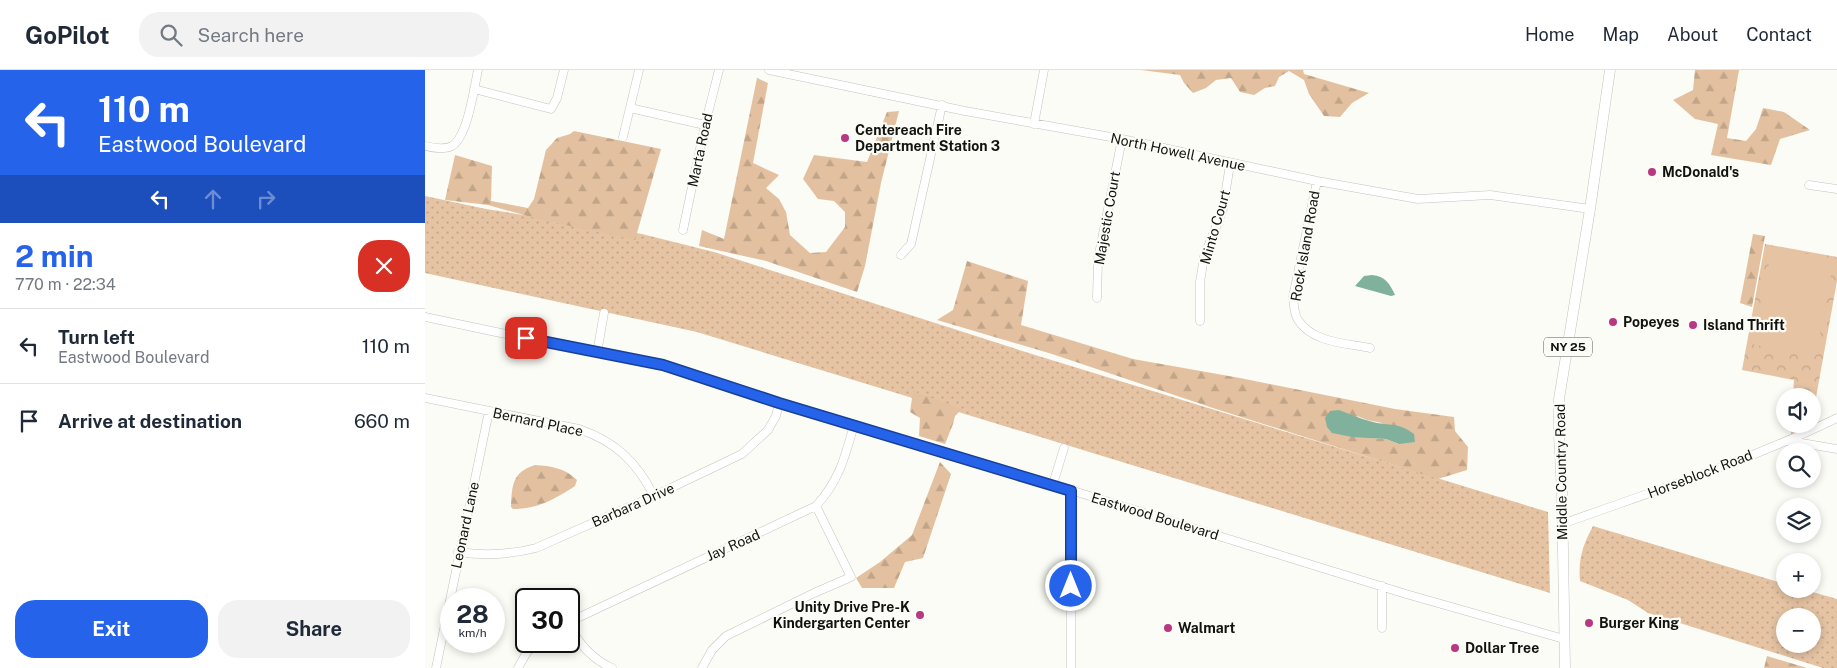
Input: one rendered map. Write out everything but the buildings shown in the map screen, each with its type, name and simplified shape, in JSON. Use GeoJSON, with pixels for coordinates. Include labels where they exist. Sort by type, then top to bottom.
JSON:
{"type":"FeatureCollection","features":[{"type":"Feature","properties":{"kind":"main road","name":"Middle Country Road"},"geometry":{"type":"LineString","coordinates":[[1565,668],[1559,399],[1610,70]]}},
{"type":"Feature","properties":{"kind":"street"},"geometry":{"type":"LineString","coordinates":[[425,146],[447,148],[457,142],[465,125],[478,70]]}},
{"type":"Feature","properties":{"kind":"street"},"geometry":{"type":"LineString","coordinates":[[474,89],[551,109],[557,98],[564,70]]}},
{"type":"Feature","properties":{"kind":"street"},"geometry":{"type":"LineString","coordinates":[[623,138],[639,70]]}},
{"type":"Feature","properties":{"kind":"street","name":"Marta Road"},"geometry":{"type":"LineString","coordinates":[[683,230],[705,125],[719,70]]}},
{"type":"Feature","properties":{"kind":"street","name":"North Howell Avenue"},"geometry":{"type":"LineString","coordinates":[[769,70],[1034,124],[1122,139],[1317,182],[1418,199],[1491,195],[1590,208]]}},
{"type":"Feature","properties":{"kind":"street"},"geometry":{"type":"LineString","coordinates":[[1034,124],[1044,70]]}},
{"type":"Feature","properties":{"kind":"street"},"geometry":{"type":"LineString","coordinates":[[901,255],[911,244],[942,105]]}},
{"type":"Feature","properties":{"kind":"street"},"geometry":{"type":"LineString","coordinates":[[630,108],[705,125]]}},
{"type":"Feature","properties":{"kind":"street","name":"Majestic Court"},"geometry":{"type":"LineString","coordinates":[[1097,298],[1098,259],[1122,139]]}},
{"type":"Feature","properties":{"kind":"street","name":"Minto Court"},"geometry":{"type":"LineString","coordinates":[[1200,321],[1200,282],[1205,257],[1223,209],[1230,164]]}},
{"type":"Feature","properties":{"kind":"street","name":"Rock Island Road"},"geometry":{"type":"LineString","coordinates":[[1317,182],[1293,297],[1295,312],[1298,320],[1319,338],[1370,348]]}},
{"type":"Feature","properties":{"kind":"street"},"geometry":{"type":"LineString","coordinates":[[1809,185],[1837,188]]}},
{"type":"Feature","properties":{"kind":"street"},"geometry":{"type":"LineString","coordinates":[[597,353],[604,313]]}},
{"type":"Feature","properties":{"kind":"street"},"geometry":{"type":"LineString","coordinates":[[425,326],[426,317]]}},
{"type":"Feature","properties":{"kind":"street","name":"Eastwood Boulevard"},"geometry":{"type":"LineString","coordinates":[[426,317],[663,365],[779,403],[1053,484],[1382,586],[1564,639]]}},
{"type":"Feature","properties":{"kind":"street","name":"Bernard Place"},"geometry":{"type":"LineString","coordinates":[[425,398],[579,429],[593,434],[614,446],[630,460],[642,475],[654,496]]}},
{"type":"Feature","properties":{"kind":"street","name":"Barbara Drive"},"geometry":{"type":"LineString","coordinates":[[459,552],[506,555],[536,548],[654,496],[748,450],[768,430],[777,416],[779,403]]}},
{"type":"Feature","properties":{"kind":"street","name":"Leonard Lane"},"geometry":{"type":"LineString","coordinates":[[436,668],[489,411]]}},
{"type":"Feature","properties":{"kind":"street","name":"Horseblock Road"},"geometry":{"type":"LineString","coordinates":[[1561,524],[1698,476],[1789,441],[1837,418]]}},
{"type":"Feature","properties":{"kind":"street","name":"Jay Road"},"geometry":{"type":"LineString","coordinates":[[580,618],[816,506],[830,490],[839,474],[854,425]]}},
{"type":"Feature","properties":{"kind":"street"},"geometry":{"type":"LineString","coordinates":[[1789,441],[1837,449]]}},
{"type":"Feature","properties":{"kind":"street"},"geometry":{"type":"LineString","coordinates":[[1053,484],[1064,448]]}},
{"type":"Feature","properties":{"kind":"street"},"geometry":{"type":"LineString","coordinates":[[1071,491],[1071,668]]}},
{"type":"Feature","properties":{"kind":"street"},"geometry":{"type":"LineString","coordinates":[[702,668],[712,650],[726,636],[851,577],[816,506]]}},
{"type":"Feature","properties":{"kind":"street"},"geometry":{"type":"LineString","coordinates":[[1382,586],[1382,628]]}},
{"type":"Feature","properties":{"kind":"street"},"geometry":{"type":"LineString","coordinates":[[580,642],[588,652],[612,668]]}},
{"type":"Feature","properties":{"kind":"street"},"geometry":{"type":"LineString","coordinates":[[518,668],[526,653]]}},
{"type":"Feature","properties":{"kind":"green space"},"geometry":{"type":"Polygon","coordinates":[[[1141,70],[1303,70],[1304,74],[1369,93],[1352,103],[1340,117],[1324,116],[1309,94],[1304,80],[1289,71],[1279,77],[1275,86],[1265,88],[1254,95],[1240,92],[1231,78],[1216,80],[1206,88],[1193,93],[1180,75],[1141,70]]]}},
{"type":"Feature","properties":{"kind":"green space"},"geometry":{"type":"Polygon","coordinates":[[[1695,70],[1739,70],[1727,138],[1746,141],[1756,129],[1763,108],[1784,112],[1810,130],[1780,139],[1771,165],[1711,155],[1718,124],[1695,119],[1673,100],[1693,90],[1695,70]]]}},
{"type":"Feature","properties":{"kind":"green space"},"geometry":{"type":"Polygon","coordinates":[[[757,78],[768,83],[753,163],[779,175],[766,188],[779,199],[786,212],[790,235],[810,253],[826,252],[845,227],[845,212],[834,201],[818,199],[803,179],[814,155],[867,162],[887,112],[899,111],[881,183],[865,266],[857,292],[766,261],[699,246],[702,230],[724,239],[757,78]]]}},
{"type":"Feature","properties":{"kind":"green space"},"geometry":{"type":"Polygon","coordinates":[[[574,131],[661,149],[635,240],[538,219],[488,205],[445,200],[455,155],[492,166],[491,201],[528,208],[534,199],[546,150],[557,138],[574,131]]]}},
{"type":"Feature","properties":{"kind":"green space"},"geometry":{"type":"Polygon","coordinates":[[[425,196],[486,209],[642,234],[714,252],[1035,355],[1548,512],[1550,593],[697,332],[425,273],[425,196]]]}},
{"type":"Feature","properties":{"kind":"green space"},"geometry":{"type":"Polygon","coordinates":[[[1753,234],[1765,236],[1752,307],[1740,303],[1753,234]]]}},
{"type":"Feature","properties":{"kind":"green space"},"geometry":{"type":"Polygon","coordinates":[[[1765,244],[1837,257],[1837,281],[1818,388],[1794,388],[1794,380],[1742,370],[1765,244]]]}},
{"type":"Feature","properties":{"kind":"green space"},"geometry":{"type":"Polygon","coordinates":[[[1772,247],[1834,259],[1816,356],[1754,345],[1772,247]]]}},
{"type":"Feature","properties":{"kind":"green space"},"geometry":{"type":"Polygon","coordinates":[[[967,261],[1028,281],[1021,325],[1133,359],[1395,409],[1454,417],[1455,431],[1468,447],[1467,470],[1438,479],[1216,409],[1052,354],[937,320],[953,310],[967,261]],[[1357,416],[1371,438],[1386,439],[1399,444],[1382,423],[1357,416]]]}},
{"type":"Feature","properties":{"kind":"green space"},"geometry":{"type":"Polygon","coordinates":[[[913,391],[962,409],[955,416],[945,444],[919,436],[920,418],[910,412],[913,391]]]}},
{"type":"Feature","properties":{"kind":"green space"},"geometry":{"type":"Polygon","coordinates":[[[1791,433],[1800,433],[1791,437],[1791,433]]]}},
{"type":"Feature","properties":{"kind":"green space"},"geometry":{"type":"Polygon","coordinates":[[[940,462],[951,474],[923,558],[905,562],[894,588],[862,588],[856,578],[880,562],[912,535],[940,462]]]}},
{"type":"Feature","properties":{"kind":"green space"},"geometry":{"type":"Polygon","coordinates":[[[535,465],[563,470],[577,480],[575,486],[538,505],[513,509],[511,507],[511,499],[515,481],[527,468],[535,465]]]}},
{"type":"Feature","properties":{"kind":"green space"},"geometry":{"type":"Polygon","coordinates":[[[1593,526],[1776,581],[1776,598],[1821,598],[1821,594],[1837,599],[1837,668],[1823,668],[1648,613],[1628,600],[1580,581],[1581,559],[1584,546],[1593,526]]]}},
{"type":"Feature","properties":{"kind":"green space"},"geometry":{"type":"Polygon","coordinates":[[[1767,656],[1807,668],[1764,668],[1767,656]]]}},
{"type":"Feature","properties":{"kind":"shaded area"},"geometry":{"type":"Polygon","coordinates":[[[1372,275],[1387,281],[1395,295],[1391,296],[1355,286],[1364,276],[1372,275]]]}},
{"type":"Feature","properties":{"kind":"shaded area"},"geometry":{"type":"Polygon","coordinates":[[[1339,410],[1369,421],[1394,425],[1409,430],[1414,434],[1415,442],[1399,444],[1386,439],[1352,437],[1332,433],[1327,427],[1325,418],[1330,411],[1339,410]]]}},
{"type":"Feature","properties":{"kind":"place","name":"Centereach Fire Department Station 3"},"geometry":{"type":"Point","coordinates":[845,138]}},
{"type":"Feature","properties":{"kind":"place","name":"McDonald's"},"geometry":{"type":"Point","coordinates":[1652,172]}},
{"type":"Feature","properties":{"kind":"place","name":"Popeyes"},"geometry":{"type":"Point","coordinates":[1613,322]}},
{"type":"Feature","properties":{"kind":"place","name":"Island Thrift"},"geometry":{"type":"Point","coordinates":[1693,325]}},
{"type":"Feature","properties":{"kind":"place","name":"Unity Drive Pre-K Kindergarten Center"},"geometry":{"type":"Point","coordinates":[920,615]}},
{"type":"Feature","properties":{"kind":"place","name":"Burger King"},"geometry":{"type":"Point","coordinates":[1589,623]}},
{"type":"Feature","properties":{"kind":"place","name":"Walmart"},"geometry":{"type":"Point","coordinates":[1168,628]}},
{"type":"Feature","properties":{"kind":"place","name":"Dollar Tree"},"geometry":{"type":"Point","coordinates":[1455,648]}},
{"type":"Feature","properties":{"kind":"route"},"geometry":{"type":"LineString","coordinates":[[526,338],[663,365],[779,403],[1053,484],[1071,491],[1071,586]]}}]}
